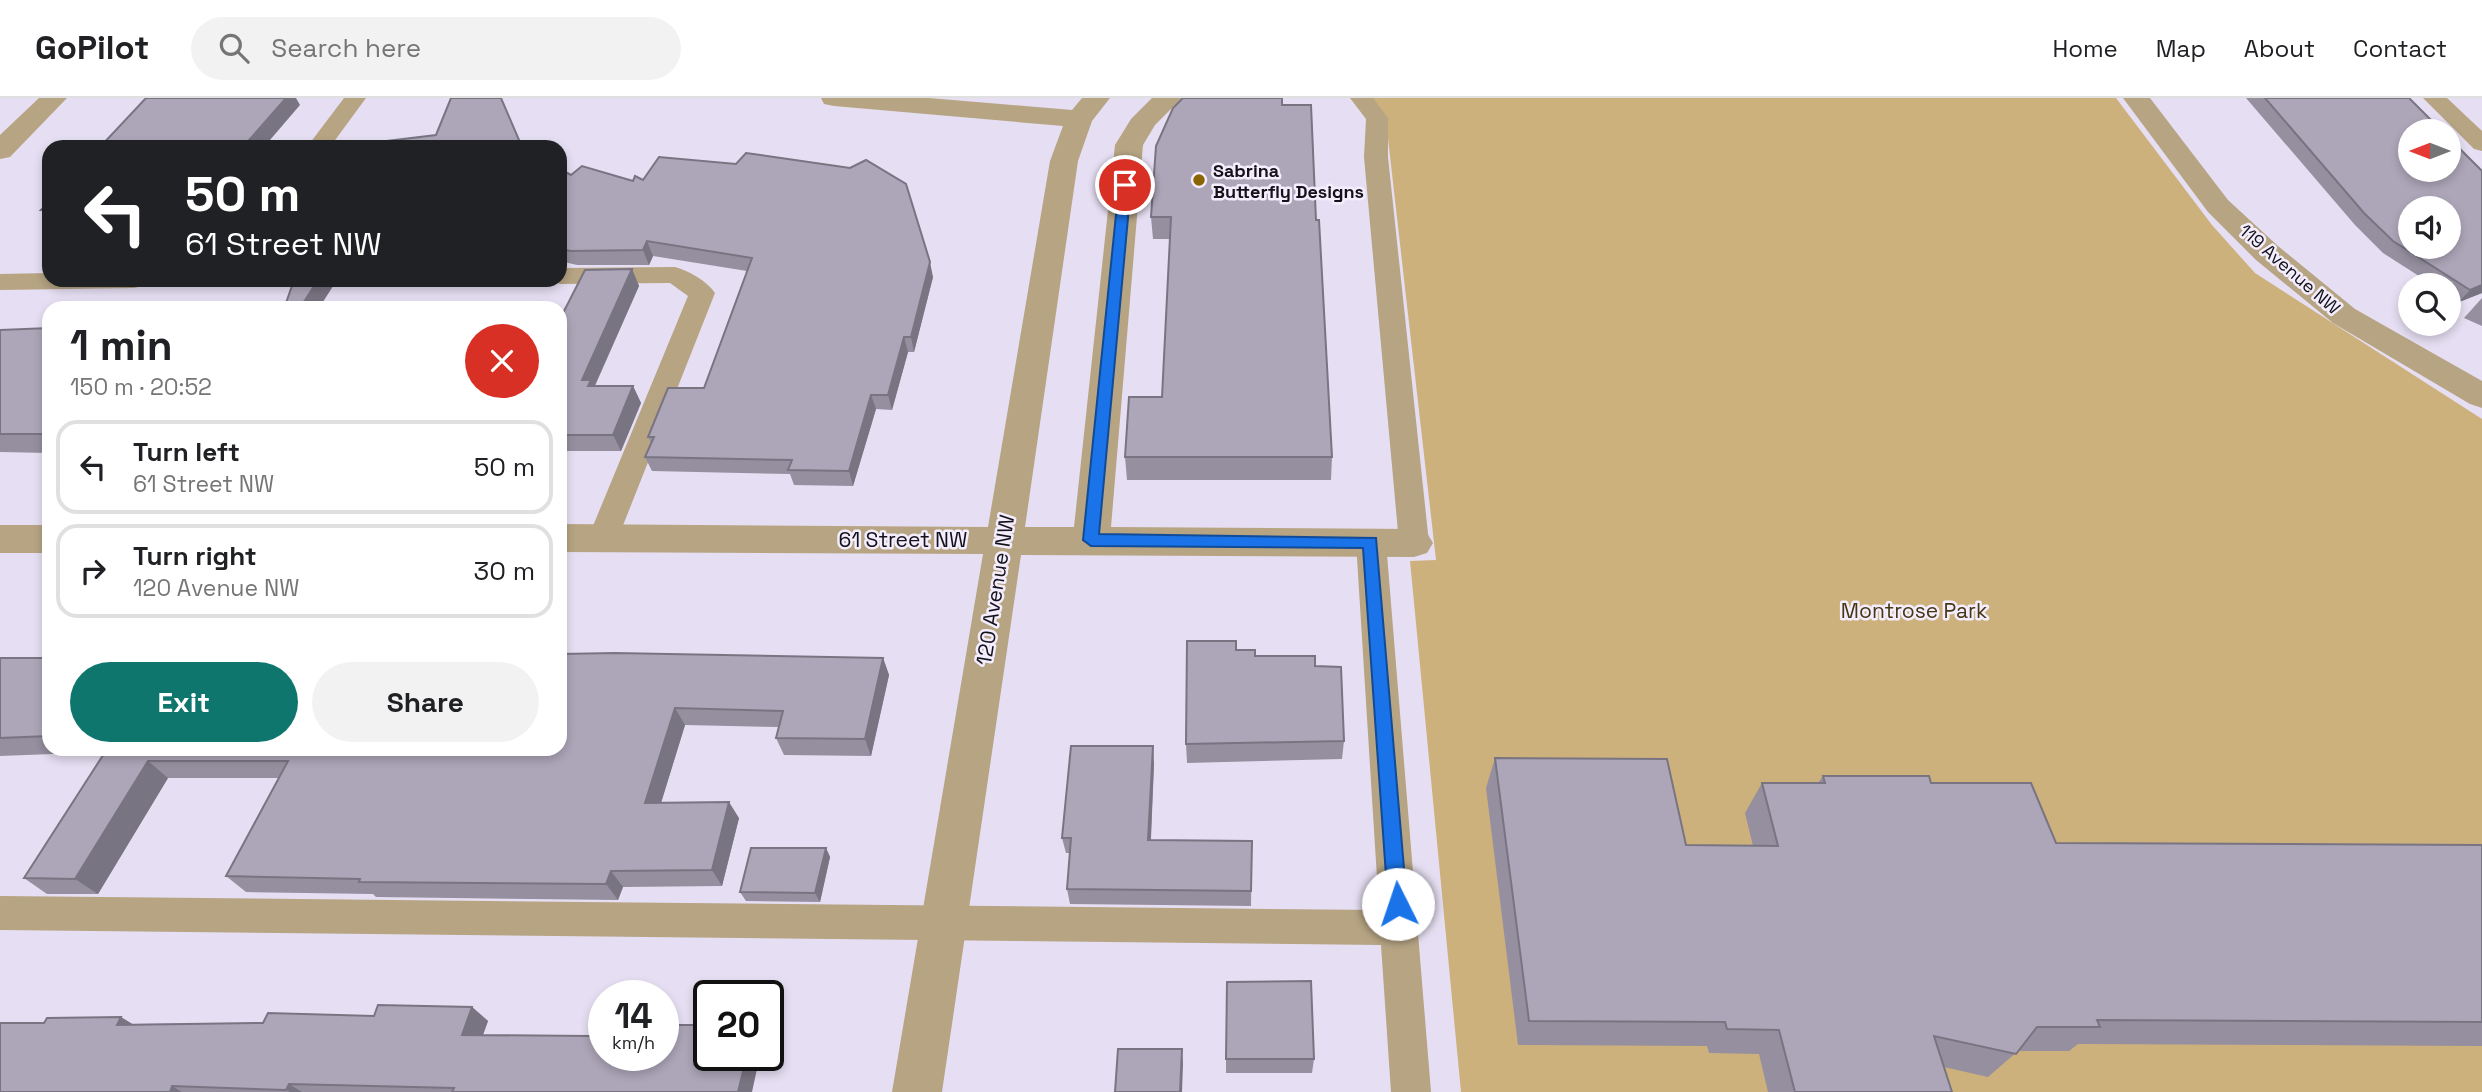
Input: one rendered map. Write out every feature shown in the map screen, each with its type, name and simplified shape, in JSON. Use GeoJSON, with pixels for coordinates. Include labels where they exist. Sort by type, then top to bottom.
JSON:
{"type":"FeatureCollection","features":[{"type":"Feature","properties":{"kind":"street"},"geometry":{"type":"LineString","coordinates":[[0,151],[54,98]]}},
{"type":"Feature","properties":{"kind":"street"},"geometry":{"type":"LineString","coordinates":[[834,98],[1088,108]]}},
{"type":"Feature","properties":{"kind":"street"},"geometry":{"type":"LineString","coordinates":[[1091,540],[1129,145],[1135,131],[1146,117],[1169,98]]}},
{"type":"Feature","properties":{"kind":"street","name":"119 Avenue NW"},"geometry":{"type":"LineString","coordinates":[[2136,98],[2218,206],[2267,253],[2344,316],[2482,396]]}},
{"type":"Feature","properties":{"kind":"street","name":"120 Avenue NW"},"geometry":{"type":"LineString","coordinates":[[918,1092],[1064,161],[1088,108]]}},
{"type":"Feature","properties":{"kind":"street","name":"61 Street NW"},"geometry":{"type":"LineString","coordinates":[[567,538],[1414,543]]}},
{"type":"Feature","properties":{"kind":"street"},"geometry":{"type":"LineString","coordinates":[[0,539],[42,539]]}},
{"type":"Feature","properties":{"kind":"lane"},"geometry":{"type":"LineString","coordinates":[[323,140],[355,98]]}},
{"type":"Feature","properties":{"kind":"lane"},"geometry":{"type":"LineString","coordinates":[[1361,98],[1377,118],[1376,158],[1414,543]]}},
{"type":"Feature","properties":{"kind":"lane"},"geometry":{"type":"LineString","coordinates":[[2434,98],[2482,144]]}},
{"type":"Feature","properties":{"kind":"lane"},"geometry":{"type":"LineString","coordinates":[[567,276],[675,275],[702,293],[603,538]]}},
{"type":"Feature","properties":{"kind":"lane"},"geometry":{"type":"LineString","coordinates":[[0,282],[42,281]]}},
{"type":"Feature","properties":{"kind":"lane"},"geometry":{"type":"LineString","coordinates":[[1371,542],[1411,1092]]}},
{"type":"Feature","properties":{"kind":"lane"},"geometry":{"type":"LineString","coordinates":[[0,913],[1399,928]]}},
{"type":"Feature","properties":{"kind":"green space","name":"Montrose Park"},"geometry":{"type":"Polygon","coordinates":[[[1367,98],[2116,98],[2212,225],[2255,273],[2482,419],[2482,1092],[1461,1092],[1410,561],[1436,560],[1386,121],[1367,98]]]}},
{"type":"Feature","properties":{"kind":"building"},"geometry":{"type":"Polygon","coordinates":[[[146,98],[286,98],[249,140],[107,140],[146,98]]]}},
{"type":"Feature","properties":{"kind":"building"},"geometry":{"type":"Polygon","coordinates":[[[451,98],[501,98],[519,140],[395,140],[436,135],[451,98]]]}},
{"type":"Feature","properties":{"kind":"building"},"geometry":{"type":"Polygon","coordinates":[[[1183,98],[1282,98],[1282,105],[1311,105],[1332,457],[1125,457],[1129,397],[1162,397],[1171,217],[1151,217],[1156,146],[1173,108],[1183,98]]]}},
{"type":"Feature","properties":{"kind":"building"},"geometry":{"type":"Polygon","coordinates":[[[2265,98],[2409,98],[2430,119],[2398,119],[2398,182],[2461,182],[2461,150],[2482,171],[2482,285],[2470,290],[2461,284],[2461,273],[2443,273],[2421,259],[2461,259],[2461,196],[2398,196],[2398,244],[2364,213],[2265,98]]]}},
{"type":"Feature","properties":{"kind":"building"},"geometry":{"type":"Polygon","coordinates":[[[746,153],[850,168],[866,160],[906,184],[930,262],[911,337],[904,337],[888,395],[871,395],[849,471],[788,470],[792,460],[645,457],[654,437],[648,437],[668,388],[704,388],[752,258],[647,241],[643,250],[567,250],[567,173],[571,175],[582,166],[633,181],[635,176],[643,180],[659,157],[736,164],[746,153]]]}},
{"type":"Feature","properties":{"kind":"building"},"geometry":{"type":"Polygon","coordinates":[[[632,269],[582,380],[591,380],[588,386],[633,386],[613,435],[567,435],[567,305],[585,270],[632,269]]]}},
{"type":"Feature","properties":{"kind":"building"},"geometry":{"type":"Polygon","coordinates":[[[292,287],[314,287],[304,301],[287,301],[292,287]]]}},
{"type":"Feature","properties":{"kind":"building"},"geometry":{"type":"Polygon","coordinates":[[[42,328],[42,434],[0,434],[0,330],[42,328]]]}},
{"type":"Feature","properties":{"kind":"building"},"geometry":{"type":"Polygon","coordinates":[[[1187,641],[1236,641],[1236,650],[1255,650],[1255,656],[1315,656],[1315,666],[1341,667],[1344,741],[1186,744],[1187,641]]]}},
{"type":"Feature","properties":{"kind":"building"},"geometry":{"type":"Polygon","coordinates":[[[567,654],[883,658],[865,739],[776,738],[783,711],[675,708],[645,803],[729,802],[712,870],[611,871],[606,884],[359,882],[360,879],[226,876],[288,761],[148,761],[75,879],[24,878],[102,756],[567,756],[567,654]]]}},
{"type":"Feature","properties":{"kind":"building"},"geometry":{"type":"Polygon","coordinates":[[[0,658],[42,658],[42,736],[0,738],[0,658]]]}},
{"type":"Feature","properties":{"kind":"building"},"geometry":{"type":"Polygon","coordinates":[[[1071,746],[1153,746],[1148,840],[1252,841],[1251,891],[1067,889],[1071,838],[1062,838],[1071,746]]]}},
{"type":"Feature","properties":{"kind":"building"},"geometry":{"type":"Polygon","coordinates":[[[1495,758],[1667,759],[1686,845],[1778,846],[1762,783],[1825,783],[1823,776],[1929,776],[1931,783],[2031,783],[2056,843],[2482,845],[2482,1022],[2097,1020],[2100,1027],[2037,1027],[2016,1054],[1934,1036],[1952,1092],[1795,1092],[1779,1030],[1727,1029],[1725,1022],[1529,1021],[1495,758]]]}},
{"type":"Feature","properties":{"kind":"building"},"geometry":{"type":"Polygon","coordinates":[[[751,848],[826,848],[815,893],[740,892],[751,848]]]}},
{"type":"Feature","properties":{"kind":"building"},"geometry":{"type":"Polygon","coordinates":[[[1311,981],[1314,1059],[1226,1059],[1227,982],[1311,981]]]}},
{"type":"Feature","properties":{"kind":"building"},"geometry":{"type":"Polygon","coordinates":[[[378,1005],[472,1007],[462,1035],[588,1036],[588,1071],[679,1071],[679,1025],[693,1025],[693,1071],[743,1071],[738,1092],[452,1092],[454,1088],[289,1084],[286,1090],[172,1086],[170,1092],[0,1092],[0,1023],[44,1023],[47,1018],[121,1017],[117,1025],[263,1023],[268,1013],[374,1016],[378,1005]]]}},
{"type":"Feature","properties":{"kind":"building"},"geometry":{"type":"Polygon","coordinates":[[[1118,1049],[1182,1049],[1180,1092],[1115,1092],[1118,1049]]]}},
{"type":"Feature","properties":{"kind":"place","name":"Sabrina Butterfly Designs"},"geometry":{"type":"Point","coordinates":[1199,180]}},
{"type":"Feature","properties":{"kind":"route"},"geometry":{"type":"LineString","coordinates":[[1125,185],[1091,540],[1371,542],[1398,904]]}}]}
